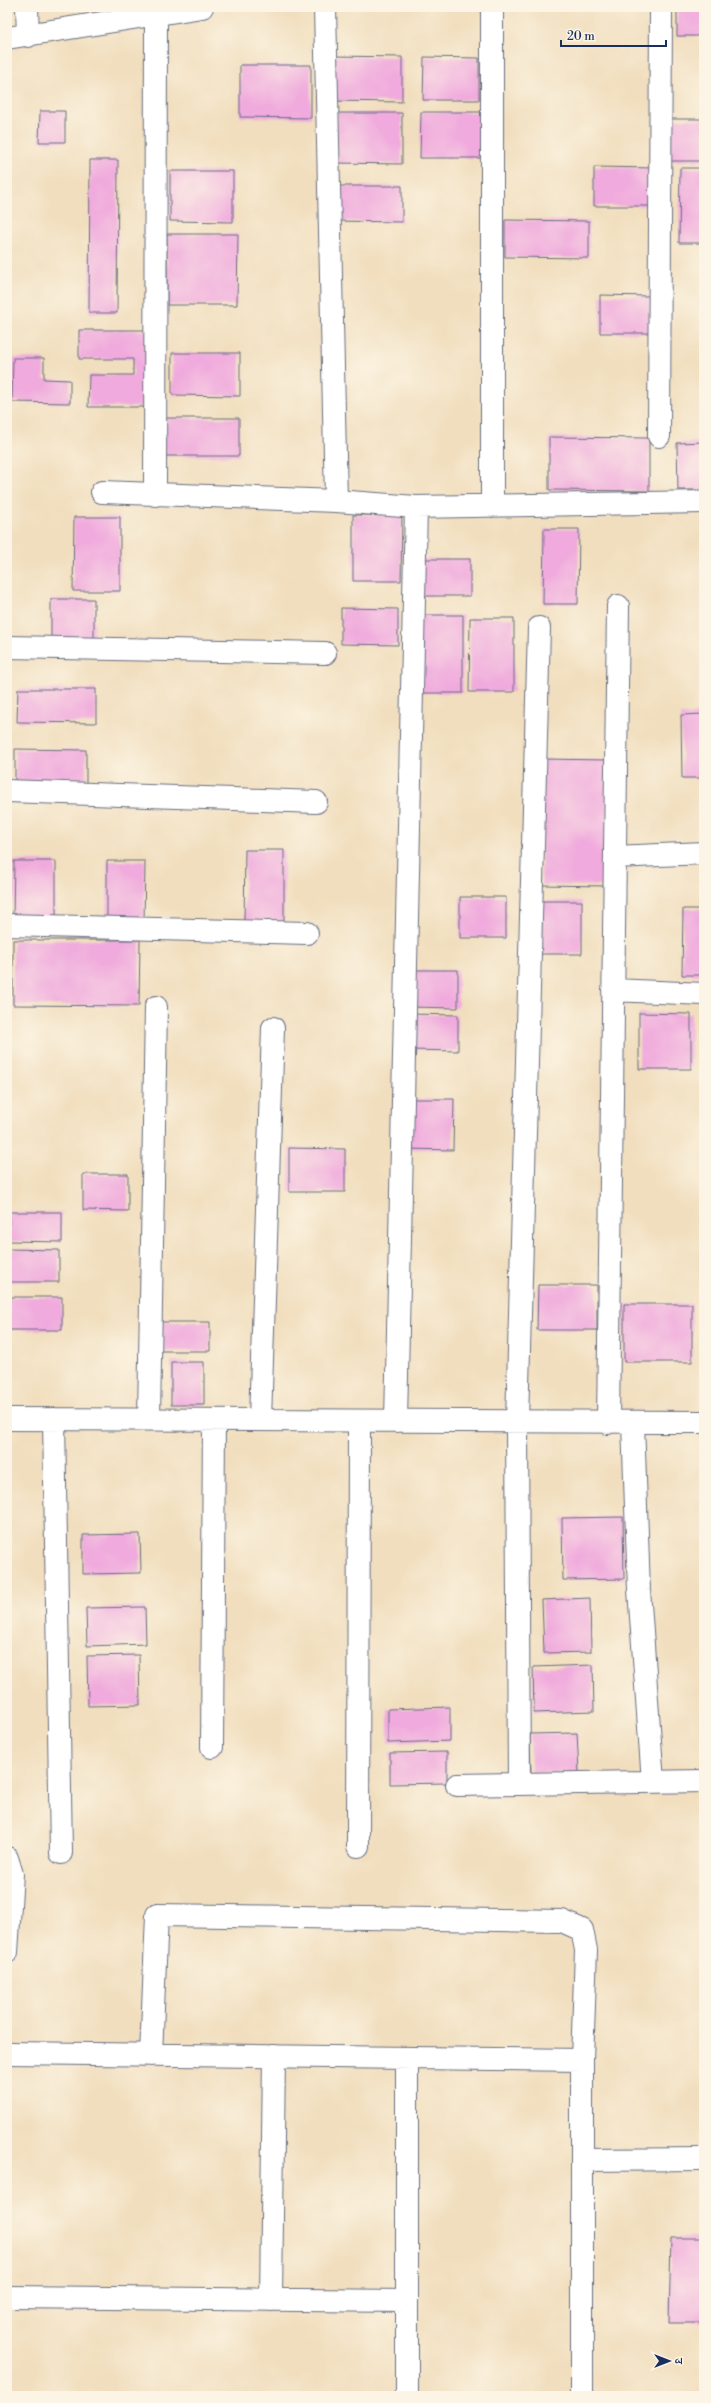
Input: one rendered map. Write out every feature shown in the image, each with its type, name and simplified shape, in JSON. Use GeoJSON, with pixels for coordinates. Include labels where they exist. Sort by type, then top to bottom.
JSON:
{"type":"FeatureCollection","features":[{"type":"Feature","properties":{"kind":"street"},"geometry":{"type":"LineString","coordinates":[[27,7],[17,37],[202,7]]}},
{"type":"Feature","properties":{"kind":"street"},"geometry":{"type":"LineString","coordinates":[[325,7],[336,501]]}},
{"type":"Feature","properties":{"kind":"street"},"geometry":{"type":"LineString","coordinates":[[492,7],[492,506]]}},
{"type":"Feature","properties":{"kind":"street"},"geometry":{"type":"LineString","coordinates":[[658,436],[661,7]]}},
{"type":"Feature","properties":{"kind":"street"},"geometry":{"type":"LineString","coordinates":[[155,495],[156,15]]}},
{"type":"Feature","properties":{"kind":"street"},"geometry":{"type":"LineString","coordinates":[[102,492],[336,501],[416,506],[704,502]]}},
{"type":"Feature","properties":{"kind":"street"},"geometry":{"type":"LineString","coordinates":[[396,1422],[416,506]]}},
{"type":"Feature","properties":{"kind":"street"},"geometry":{"type":"LineString","coordinates":[[608,1422],[618,606]]}},
{"type":"Feature","properties":{"kind":"street"},"geometry":{"type":"LineString","coordinates":[[519,1784],[517,1422],[539,628]]}},
{"type":"Feature","properties":{"kind":"street"},"geometry":{"type":"LineString","coordinates":[[7,647],[325,653]]}},
{"type":"Feature","properties":{"kind":"street"},"geometry":{"type":"LineString","coordinates":[[7,791],[316,802]]}},
{"type":"Feature","properties":{"kind":"street"},"geometry":{"type":"LineString","coordinates":[[615,857],[704,853]]}},
{"type":"Feature","properties":{"kind":"street"},"geometry":{"type":"LineString","coordinates":[[7,925],[307,933]]}},
{"type":"Feature","properties":{"kind":"street"},"geometry":{"type":"LineString","coordinates":[[613,990],[704,994]]}},
{"type":"Feature","properties":{"kind":"street"},"geometry":{"type":"LineString","coordinates":[[149,1419],[156,1007]]}},
{"type":"Feature","properties":{"kind":"street"},"geometry":{"type":"LineString","coordinates":[[260,1420],[274,1028]]}},
{"type":"Feature","properties":{"kind":"street"},"geometry":{"type":"LineString","coordinates":[[7,1419],[396,1422],[704,1422]]}},
{"type":"Feature","properties":{"kind":"street"},"geometry":{"type":"LineString","coordinates":[[54,1419],[61,1853]]}},
{"type":"Feature","properties":{"kind":"street"},"geometry":{"type":"LineString","coordinates":[[212,1747],[214,1420]]}},
{"type":"Feature","properties":{"kind":"street"},"geometry":{"type":"LineString","coordinates":[[358,1846],[359,1421]]}},
{"type":"Feature","properties":{"kind":"street"},"geometry":{"type":"LineString","coordinates":[[633,1422],[639,1590],[653,1782]]}},
{"type":"Feature","properties":{"kind":"street"},"geometry":{"type":"LineString","coordinates":[[457,1785],[704,1781]]}},
{"type":"Feature","properties":{"kind":"street"},"geometry":{"type":"LineString","coordinates":[[7,1858],[12,1874],[7,1952]]}},
{"type":"Feature","properties":{"kind":"street"},"geometry":{"type":"LineString","coordinates":[[151,2055],[157,1915],[562,1921],[582,1930],[586,1950],[582,2060],[582,2396]]}},
{"type":"Feature","properties":{"kind":"street"},"geometry":{"type":"LineString","coordinates":[[7,2053],[582,2060]]}},
{"type":"Feature","properties":{"kind":"street"},"geometry":{"type":"LineString","coordinates":[[271,2300],[274,2056]]}},
{"type":"Feature","properties":{"kind":"street"},"geometry":{"type":"LineString","coordinates":[[406,2058],[406,2396]]}},
{"type":"Feature","properties":{"kind":"street"},"geometry":{"type":"LineString","coordinates":[[583,2160],[704,2159]]}},
{"type":"Feature","properties":{"kind":"street"},"geometry":{"type":"LineString","coordinates":[[7,2297],[406,2301]]}},
{"type":"Feature","properties":{"kind":"building"},"geometry":{"type":"Polygon","coordinates":[[[677,7],[704,7],[704,36],[677,36],[677,7]]]}},
{"type":"Feature","properties":{"kind":"building"},"geometry":{"type":"Polygon","coordinates":[[[332,56],[402,57],[402,102],[331,101],[332,56]]]}},
{"type":"Feature","properties":{"kind":"building"},"geometry":{"type":"Polygon","coordinates":[[[424,57],[479,58],[479,100],[423,100],[424,57]]]}},
{"type":"Feature","properties":{"kind":"building"},"geometry":{"type":"Polygon","coordinates":[[[240,65],[311,65],[311,118],[240,117],[240,65]]]}},
{"type":"Feature","properties":{"kind":"building"},"geometry":{"type":"Polygon","coordinates":[[[40,111],[65,111],[65,142],[39,142],[40,111]]]}},
{"type":"Feature","properties":{"kind":"building"},"geometry":{"type":"Polygon","coordinates":[[[421,112],[481,112],[481,158],[420,158],[421,112]]]}},
{"type":"Feature","properties":{"kind":"building"},"geometry":{"type":"Polygon","coordinates":[[[337,113],[402,113],[402,164],[337,163],[337,113]]]}},
{"type":"Feature","properties":{"kind":"building"},"geometry":{"type":"Polygon","coordinates":[[[666,119],[704,119],[704,161],[666,161],[666,119]]]}},
{"type":"Feature","properties":{"kind":"building"},"geometry":{"type":"Polygon","coordinates":[[[90,160],[118,160],[117,313],[89,313],[90,160]]]}},
{"type":"Feature","properties":{"kind":"building"},"geometry":{"type":"Polygon","coordinates":[[[594,167],[657,168],[657,206],[594,206],[594,167]]]}},
{"type":"Feature","properties":{"kind":"building"},"geometry":{"type":"Polygon","coordinates":[[[680,168],[704,168],[704,243],[679,243],[680,168]]]}},
{"type":"Feature","properties":{"kind":"building"},"geometry":{"type":"Polygon","coordinates":[[[170,171],[233,171],[233,222],[170,221],[170,171]]]}},
{"type":"Feature","properties":{"kind":"building"},"geometry":{"type":"Polygon","coordinates":[[[335,186],[402,186],[402,222],[334,221],[335,186]]]}},
{"type":"Feature","properties":{"kind":"building"},"geometry":{"type":"Polygon","coordinates":[[[505,220],[589,221],[589,258],[505,257],[505,220]]]}},
{"type":"Feature","properties":{"kind":"building"},"geometry":{"type":"Polygon","coordinates":[[[167,234],[238,234],[237,305],[167,305],[167,234]]]}},
{"type":"Feature","properties":{"kind":"building"},"geometry":{"type":"Polygon","coordinates":[[[600,295],[650,296],[650,333],[600,333],[600,295]]]}},
{"type":"Feature","properties":{"kind":"building"},"geometry":{"type":"Polygon","coordinates":[[[79,330],[149,330],[148,407],[88,407],[89,375],[133,375],[133,359],[79,359],[79,330]]]}},
{"type":"Feature","properties":{"kind":"building"},"geometry":{"type":"Polygon","coordinates":[[[172,353],[240,353],[240,396],[172,395],[172,353]]]}},
{"type":"Feature","properties":{"kind":"building"},"geometry":{"type":"Polygon","coordinates":[[[13,358],[44,358],[44,379],[70,380],[70,403],[12,402],[13,358]]]}},
{"type":"Feature","properties":{"kind":"building"},"geometry":{"type":"Polygon","coordinates":[[[163,418],[239,418],[239,456],[163,456],[163,418]]]}},
{"type":"Feature","properties":{"kind":"building"},"geometry":{"type":"Polygon","coordinates":[[[549,437],[649,438],[649,491],[549,490],[549,437]]]}},
{"type":"Feature","properties":{"kind":"building"},"geometry":{"type":"Polygon","coordinates":[[[704,442],[704,490],[678,490],[677,443],[704,442]]]}},
{"type":"Feature","properties":{"kind":"building"},"geometry":{"type":"Polygon","coordinates":[[[353,515],[402,515],[401,581],[353,581],[353,515]]]}},
{"type":"Feature","properties":{"kind":"building"},"geometry":{"type":"Polygon","coordinates":[[[74,517],[120,517],[120,591],[73,591],[74,517]]]}},
{"type":"Feature","properties":{"kind":"building"},"geometry":{"type":"Polygon","coordinates":[[[544,529],[579,529],[578,604],[543,604],[544,529]]]}},
{"type":"Feature","properties":{"kind":"building"},"geometry":{"type":"Polygon","coordinates":[[[422,559],[470,559],[470,596],[422,596],[422,559]]]}},
{"type":"Feature","properties":{"kind":"building"},"geometry":{"type":"Polygon","coordinates":[[[51,599],[94,599],[94,647],[51,647],[51,599]]]}},
{"type":"Feature","properties":{"kind":"building"},"geometry":{"type":"Polygon","coordinates":[[[341,608],[398,609],[398,645],[341,644],[341,608]]]}},
{"type":"Feature","properties":{"kind":"building"},"geometry":{"type":"Polygon","coordinates":[[[416,615],[463,615],[463,693],[415,693],[416,615]]]}},
{"type":"Feature","properties":{"kind":"building"},"geometry":{"type":"Polygon","coordinates":[[[470,618],[514,618],[514,692],[469,692],[470,618]]]}},
{"type":"Feature","properties":{"kind":"building"},"geometry":{"type":"Polygon","coordinates":[[[18,689],[96,689],[96,723],[17,722],[18,689]]]}},
{"type":"Feature","properties":{"kind":"building"},"geometry":{"type":"Polygon","coordinates":[[[704,714],[704,778],[682,778],[681,715],[704,714]]]}},
{"type":"Feature","properties":{"kind":"building"},"geometry":{"type":"Polygon","coordinates":[[[15,749],[86,750],[86,788],[15,787],[15,749]]]}},
{"type":"Feature","properties":{"kind":"building"},"geometry":{"type":"Polygon","coordinates":[[[542,759],[607,760],[607,886],[541,885],[542,759]]]}},
{"type":"Feature","properties":{"kind":"building"},"geometry":{"type":"Polygon","coordinates":[[[245,850],[284,850],[284,925],[244,924],[245,850]]]}},
{"type":"Feature","properties":{"kind":"building"},"geometry":{"type":"Polygon","coordinates":[[[14,861],[56,861],[56,918],[13,918],[14,861]]]}},
{"type":"Feature","properties":{"kind":"building"},"geometry":{"type":"Polygon","coordinates":[[[107,861],[145,861],[144,925],[107,925],[107,861]]]}},
{"type":"Feature","properties":{"kind":"building"},"geometry":{"type":"Polygon","coordinates":[[[460,897],[506,897],[506,938],[460,938],[460,897]]]}},
{"type":"Feature","properties":{"kind":"building"},"geometry":{"type":"Polygon","coordinates":[[[540,901],[582,901],[582,954],[539,954],[540,901]]]}},
{"type":"Feature","properties":{"kind":"building"},"geometry":{"type":"Polygon","coordinates":[[[683,909],[704,909],[704,975],[682,975],[683,909]]]}},
{"type":"Feature","properties":{"kind":"building"},"geometry":{"type":"Polygon","coordinates":[[[13,940],[140,940],[139,1006],[13,1005],[13,940]]]}},
{"type":"Feature","properties":{"kind":"building"},"geometry":{"type":"Polygon","coordinates":[[[409,970],[458,970],[458,1008],[409,1007],[409,970]]]}},
{"type":"Feature","properties":{"kind":"building"},"geometry":{"type":"Polygon","coordinates":[[[639,1013],[691,1014],[691,1069],[639,1069],[639,1013]]]}},
{"type":"Feature","properties":{"kind":"building"},"geometry":{"type":"Polygon","coordinates":[[[410,1014],[458,1015],[458,1051],[410,1050],[410,1014]]]}},
{"type":"Feature","properties":{"kind":"building"},"geometry":{"type":"Polygon","coordinates":[[[408,1099],[454,1099],[453,1150],[408,1149],[408,1099]]]}},
{"type":"Feature","properties":{"kind":"building"},"geometry":{"type":"Polygon","coordinates":[[[289,1148],[345,1149],[345,1192],[289,1192],[289,1148]]]}},
{"type":"Feature","properties":{"kind":"building"},"geometry":{"type":"Polygon","coordinates":[[[83,1174],[128,1174],[128,1211],[83,1210],[83,1174]]]}},
{"type":"Feature","properties":{"kind":"building"},"geometry":{"type":"Polygon","coordinates":[[[9,1212],[62,1212],[62,1242],[9,1241],[9,1212]]]}},
{"type":"Feature","properties":{"kind":"building"},"geometry":{"type":"Polygon","coordinates":[[[8,1249],[59,1250],[59,1282],[7,1282],[8,1249]]]}},
{"type":"Feature","properties":{"kind":"building"},"geometry":{"type":"Polygon","coordinates":[[[538,1285],[597,1285],[597,1330],[537,1330],[538,1285]]]}},
{"type":"Feature","properties":{"kind":"building"},"geometry":{"type":"Polygon","coordinates":[[[7,1297],[62,1297],[62,1330],[7,1330],[7,1297]]]}},
{"type":"Feature","properties":{"kind":"building"},"geometry":{"type":"Polygon","coordinates":[[[624,1304],[692,1304],[692,1362],[624,1362],[624,1304]]]}},
{"type":"Feature","properties":{"kind":"building"},"geometry":{"type":"Polygon","coordinates":[[[161,1322],[210,1322],[210,1351],[161,1351],[161,1322]]]}},
{"type":"Feature","properties":{"kind":"building"},"geometry":{"type":"Polygon","coordinates":[[[171,1362],[204,1362],[204,1405],[171,1405],[171,1362]]]}},
{"type":"Feature","properties":{"kind":"building"},"geometry":{"type":"Polygon","coordinates":[[[623,1517],[624,1579],[563,1580],[562,1518],[623,1517]]]}},
{"type":"Feature","properties":{"kind":"building"},"geometry":{"type":"Polygon","coordinates":[[[140,1534],[141,1573],[83,1574],[83,1535],[140,1534]]]}},
{"type":"Feature","properties":{"kind":"building"},"geometry":{"type":"Polygon","coordinates":[[[590,1598],[591,1652],[544,1653],[542,1600],[590,1598]]]}},
{"type":"Feature","properties":{"kind":"building"},"geometry":{"type":"Polygon","coordinates":[[[145,1607],[146,1644],[87,1646],[86,1608],[145,1607]]]}},
{"type":"Feature","properties":{"kind":"building"},"geometry":{"type":"Polygon","coordinates":[[[139,1655],[140,1705],[88,1706],[87,1656],[139,1655]]]}},
{"type":"Feature","properties":{"kind":"building"},"geometry":{"type":"Polygon","coordinates":[[[593,1665],[594,1711],[534,1713],[533,1667],[593,1665]]]}},
{"type":"Feature","properties":{"kind":"building"},"geometry":{"type":"Polygon","coordinates":[[[450,1707],[450,1741],[388,1743],[388,1709],[450,1707]]]}},
{"type":"Feature","properties":{"kind":"building"},"geometry":{"type":"Polygon","coordinates":[[[577,1733],[579,1772],[531,1773],[530,1734],[577,1733]]]}},
{"type":"Feature","properties":{"kind":"building"},"geometry":{"type":"Polygon","coordinates":[[[447,1752],[447,1783],[390,1784],[390,1753],[447,1752]]]}},
{"type":"Feature","properties":{"kind":"building"},"geometry":{"type":"Polygon","coordinates":[[[671,2238],[704,2238],[704,2323],[669,2323],[671,2238]]]}}]}
